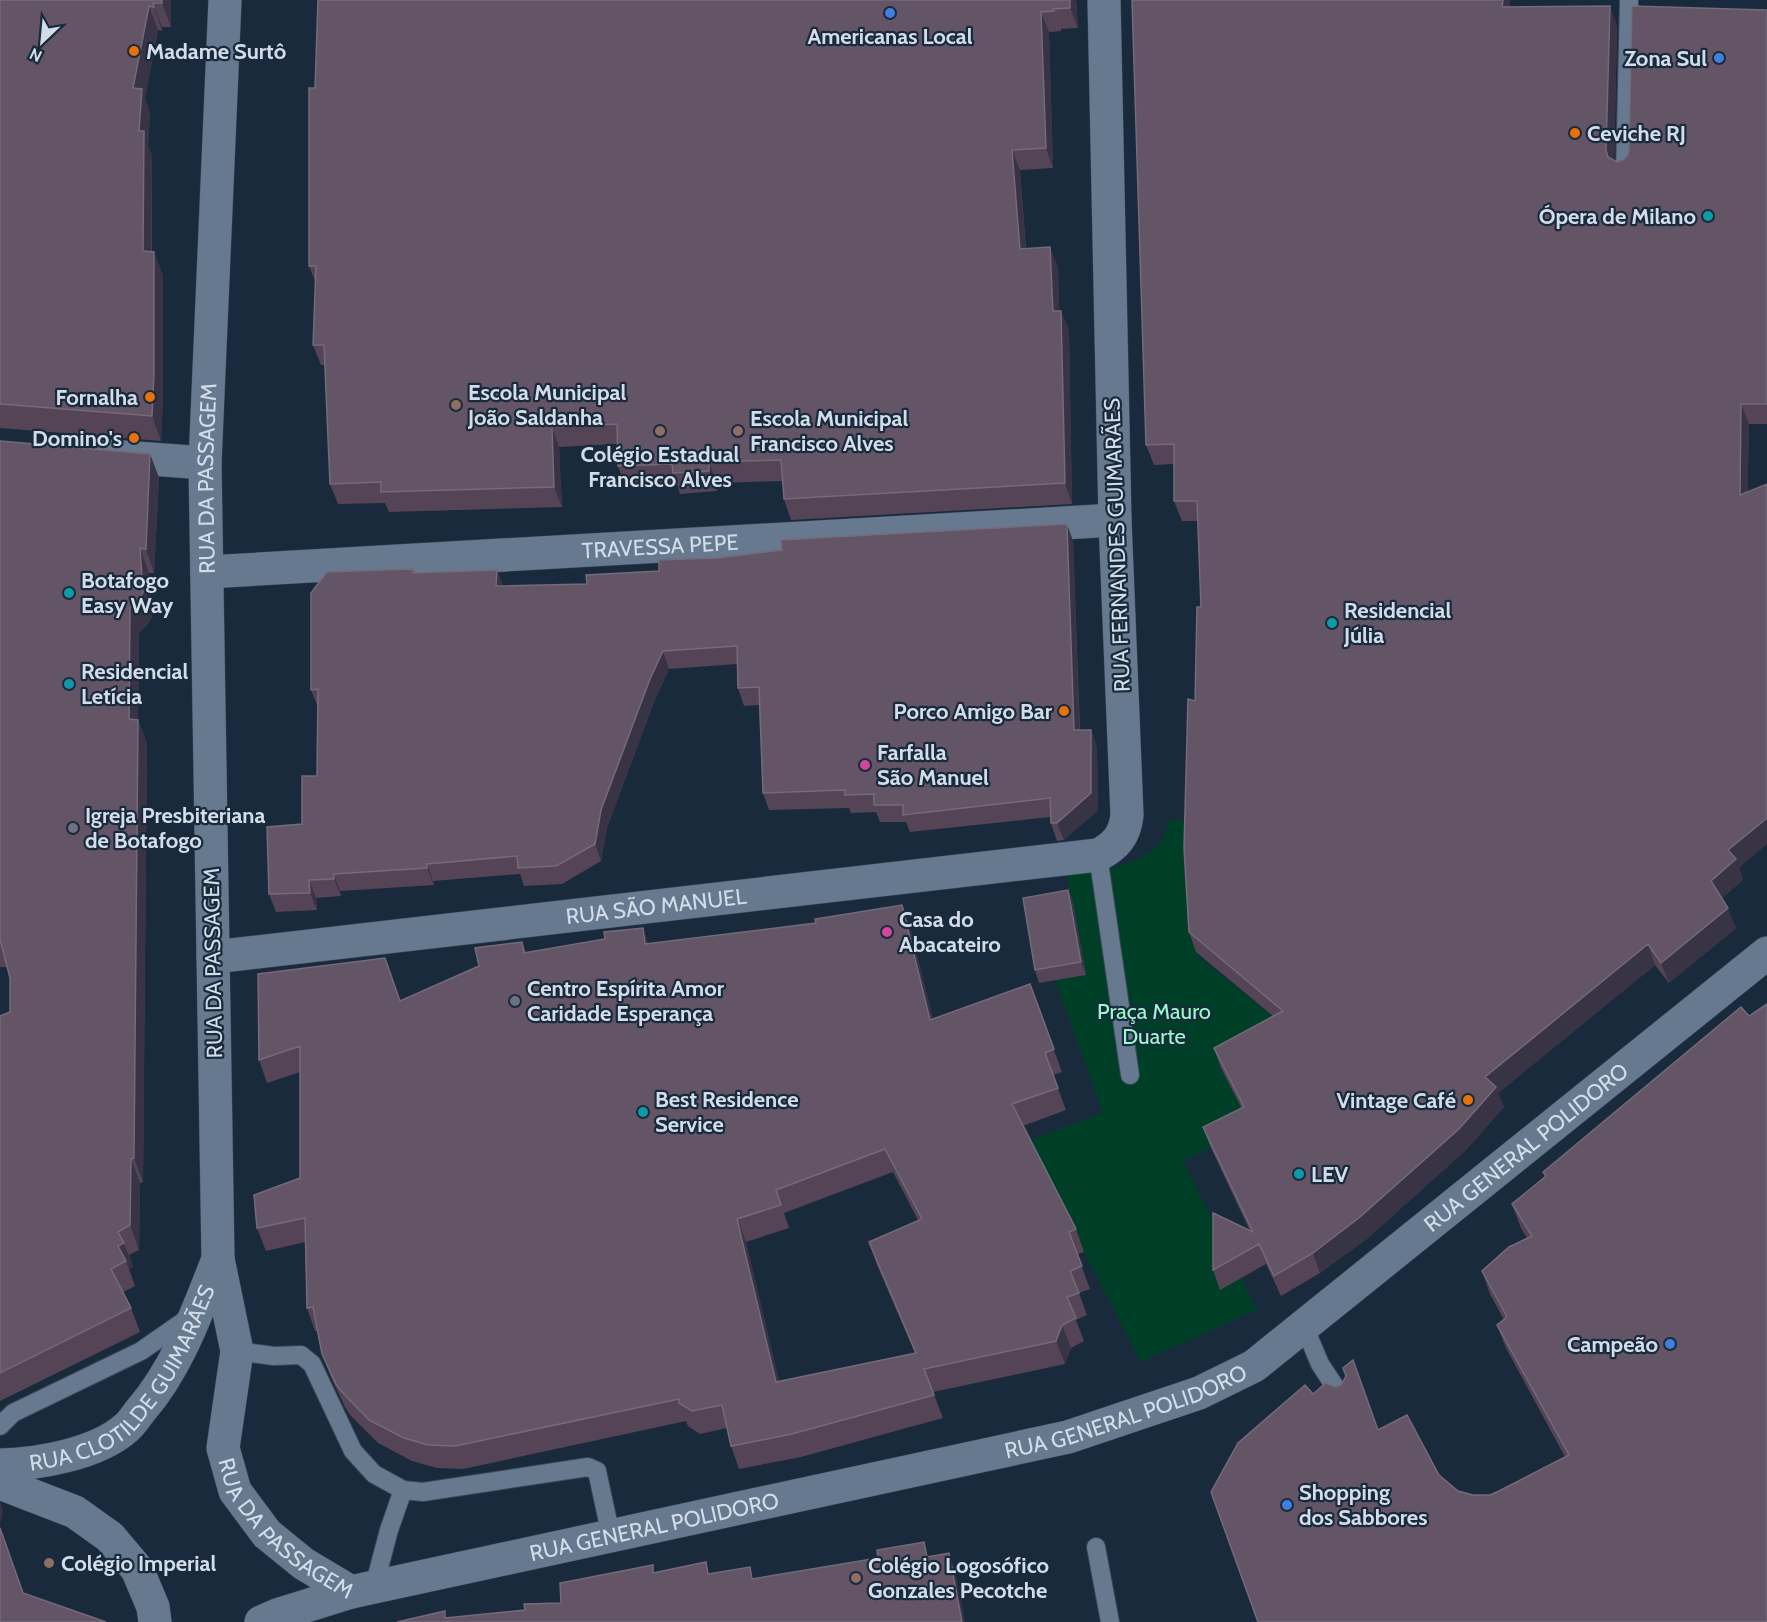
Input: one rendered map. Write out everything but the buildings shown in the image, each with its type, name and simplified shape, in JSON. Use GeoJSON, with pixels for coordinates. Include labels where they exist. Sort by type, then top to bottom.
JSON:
{"type":"FeatureCollection","features":[{"type":"Feature","properties":{"kind":"street","name":"RUA DA PASSAGEM"},"geometry":{"type":"LineString","coordinates":[[225,0],[205,463],[218,1259],[237,1351],[224,1448],[235,1491],[267,1534],[304,1564],[363,1590]]}},
{"type":"Feature","properties":{"kind":"street","name":"RUA FERNANDES GUIMARÃES"},"geometry":{"type":"LineString","coordinates":[[1098,855],[1110,849],[1119,840],[1126,828],[1127,815],[1115,520],[1104,0]]}},
{"type":"Feature","properties":{"kind":"street"},"geometry":{"type":"LineString","coordinates":[[82,453],[205,463]]}},
{"type":"Feature","properties":{"kind":"street","name":"TRAVESSA PEPE"},"geometry":{"type":"LineString","coordinates":[[207,572],[1115,520]]}},
{"type":"Feature","properties":{"kind":"street","name":"RUA SÃO MANUEL"},"geometry":{"type":"LineString","coordinates":[[213,957],[1098,855]]}},
{"type":"Feature","properties":{"kind":"street","name":"RUA GENERAL POLIDORO"},"geometry":{"type":"LineString","coordinates":[[363,1590],[1068,1437],[1199,1393],[1254,1366],[1767,953]]}},
{"type":"Feature","properties":{"kind":"street","name":"RUA CLOTILDE GUIMARÃES"},"geometry":{"type":"LineString","coordinates":[[0,1465],[18,1465],[59,1458],[96,1446],[125,1429],[155,1394],[186,1341],[218,1259]]}},
{"type":"Feature","properties":{"kind":"street"},"geometry":{"type":"LineString","coordinates":[[0,1483],[75,1512],[111,1537],[137,1569],[153,1607],[155,1622]]}},
{"type":"Feature","properties":{"kind":"street","name":"RUA DA PASSAGEM"},"geometry":{"type":"LineString","coordinates":[[261,1622],[277,1615],[363,1590]]}},
{"type":"Feature","properties":{"kind":"lane"},"geometry":{"type":"LineString","coordinates":[[1625,171],[1629,0]]}},
{"type":"Feature","properties":{"kind":"lane"},"geometry":{"type":"LineString","coordinates":[[1098,855],[1130,1075]]}},
{"type":"Feature","properties":{"kind":"lane"},"geometry":{"type":"LineString","coordinates":[[0,1426],[13,1413],[141,1351],[196,1313]]}},
{"type":"Feature","properties":{"kind":"lane"},"geometry":{"type":"LineString","coordinates":[[1304,1326],[1320,1364],[1343,1399]]}},
{"type":"Feature","properties":{"kind":"lane"},"geometry":{"type":"LineString","coordinates":[[237,1351],[274,1356],[300,1355],[312,1364],[353,1451],[374,1474],[403,1490],[423,1492],[588,1467],[597,1471],[611,1536]]}},
{"type":"Feature","properties":{"kind":"lane"},"geometry":{"type":"LineString","coordinates":[[363,1590],[389,1530],[403,1490]]}},
{"type":"Feature","properties":{"kind":"lane"},"geometry":{"type":"LineString","coordinates":[[1096,1547],[1110,1622]]}},
{"type":"Feature","properties":{"kind":"green space","name":"Praça Mauro Duarte"},"geometry":{"type":"Polygon","coordinates":[[[1169,820],[1193,820],[1192,868],[1197,955],[1283,1025],[1222,1068],[1251,1128],[1183,1161],[1257,1310],[1141,1362],[1027,1141],[1103,1113],[1055,980],[1084,976],[1067,875],[1120,866],[1145,855],[1163,838],[1169,820]]]}},
{"type":"Feature","properties":{"kind":"place","name":"Americanas Local"},"geometry":{"type":"Point","coordinates":[890,13]}},
{"type":"Feature","properties":{"kind":"place","name":"Madame Surtô"},"geometry":{"type":"Point","coordinates":[134,51]}},
{"type":"Feature","properties":{"kind":"place","name":"Zona Sul"},"geometry":{"type":"Point","coordinates":[1719,58]}},
{"type":"Feature","properties":{"kind":"place","name":"Ceviche RJ"},"geometry":{"type":"Point","coordinates":[1575,133]}},
{"type":"Feature","properties":{"kind":"place","name":"Ópera de Milano"},"geometry":{"type":"Point","coordinates":[1708,216]}},
{"type":"Feature","properties":{"kind":"place","name":"Fornalha"},"geometry":{"type":"Point","coordinates":[150,397]}},
{"type":"Feature","properties":{"kind":"place","name":"Escola Municipal João Saldanha"},"geometry":{"type":"Point","coordinates":[456,405]}},
{"type":"Feature","properties":{"kind":"place","name":"Colégio Estadual Francisco Alves"},"geometry":{"type":"Point","coordinates":[660,431]}},
{"type":"Feature","properties":{"kind":"place","name":"Escola Municipal Francisco Alves"},"geometry":{"type":"Point","coordinates":[738,431]}},
{"type":"Feature","properties":{"kind":"place","name":"Domino's"},"geometry":{"type":"Point","coordinates":[134,438]}},
{"type":"Feature","properties":{"kind":"place","name":"Botafogo Easy Way"},"geometry":{"type":"Point","coordinates":[69,593]}},
{"type":"Feature","properties":{"kind":"place","name":"Residencial Júlia"},"geometry":{"type":"Point","coordinates":[1332,623]}},
{"type":"Feature","properties":{"kind":"place","name":"Residencial Letícia"},"geometry":{"type":"Point","coordinates":[69,684]}},
{"type":"Feature","properties":{"kind":"place","name":"Porco Amigo Bar"},"geometry":{"type":"Point","coordinates":[1064,711]}},
{"type":"Feature","properties":{"kind":"place","name":"Farfalla São Manuel"},"geometry":{"type":"Point","coordinates":[865,765]}},
{"type":"Feature","properties":{"kind":"place","name":"Igreja Presbiteriana de Botafogo"},"geometry":{"type":"Point","coordinates":[73,828]}},
{"type":"Feature","properties":{"kind":"place","name":"Casa do Abacateiro"},"geometry":{"type":"Point","coordinates":[887,932]}},
{"type":"Feature","properties":{"kind":"place","name":"Centro Espírita Amor Caridade Esperança"},"geometry":{"type":"Point","coordinates":[515,1001]}},
{"type":"Feature","properties":{"kind":"place","name":"Vintage Café"},"geometry":{"type":"Point","coordinates":[1468,1100]}},
{"type":"Feature","properties":{"kind":"place","name":"Best Residence Service"},"geometry":{"type":"Point","coordinates":[643,1112]}},
{"type":"Feature","properties":{"kind":"place","name":"LEV"},"geometry":{"type":"Point","coordinates":[1299,1174]}},
{"type":"Feature","properties":{"kind":"place","name":"Campeão"},"geometry":{"type":"Point","coordinates":[1670,1344]}},
{"type":"Feature","properties":{"kind":"place","name":"Shopping dos Sabbores"},"geometry":{"type":"Point","coordinates":[1287,1505]}},
{"type":"Feature","properties":{"kind":"place","name":"Colégio Imperial"},"geometry":{"type":"Point","coordinates":[49,1563]}},
{"type":"Feature","properties":{"kind":"place","name":"Colégio Logosófico Gonzales Pecotche"},"geometry":{"type":"Point","coordinates":[856,1578]}}]}
